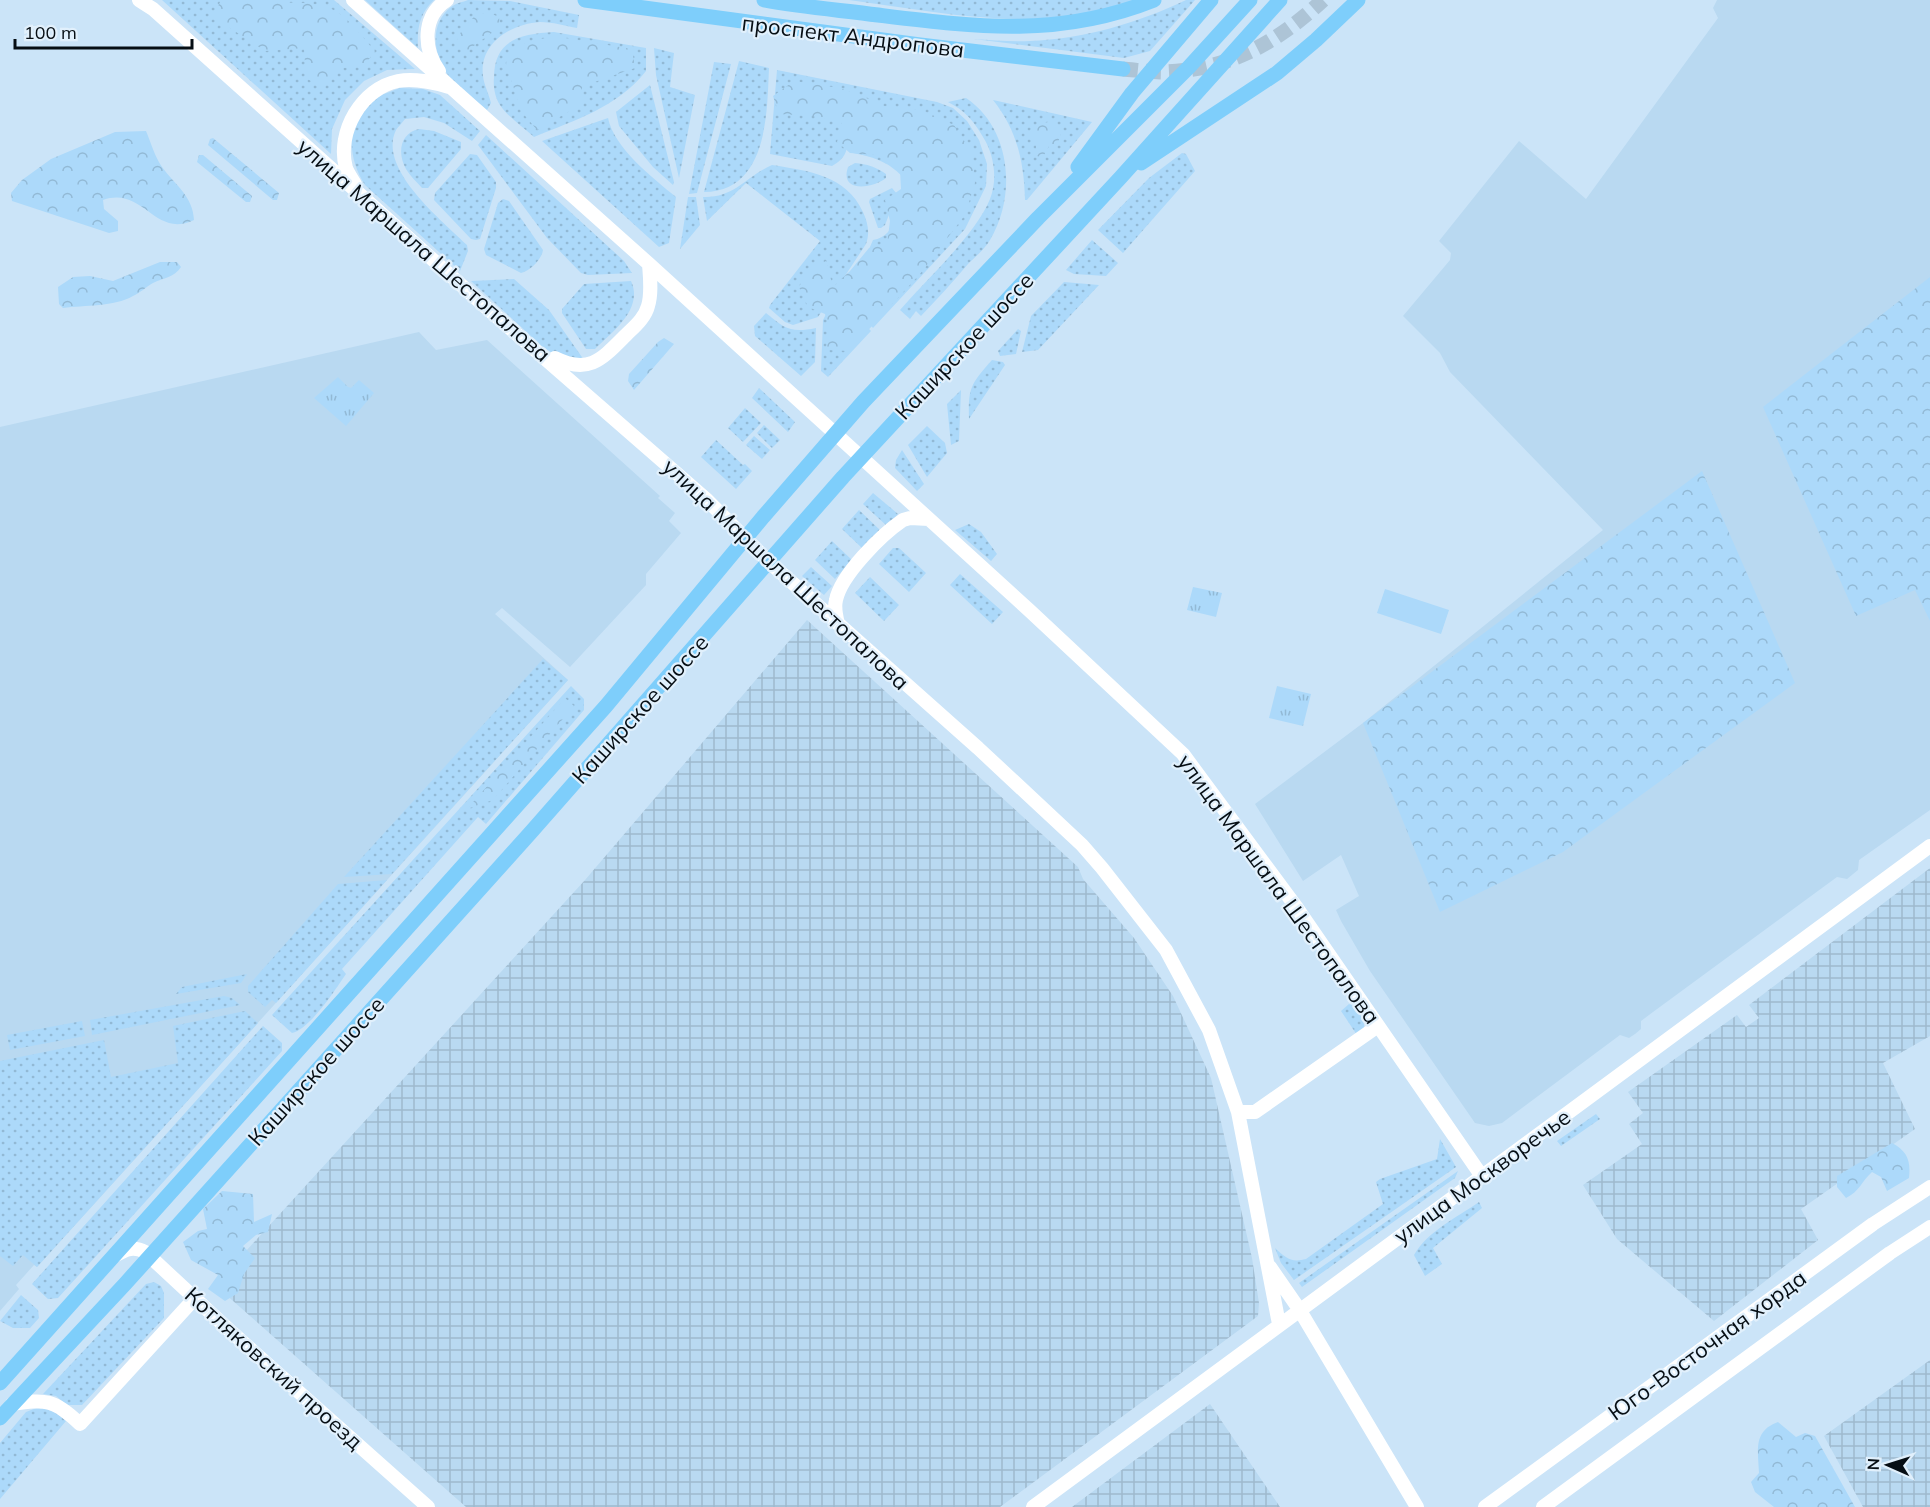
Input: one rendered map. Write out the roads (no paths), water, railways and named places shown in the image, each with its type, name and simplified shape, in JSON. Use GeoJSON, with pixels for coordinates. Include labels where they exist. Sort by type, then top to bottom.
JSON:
{"type":"FeatureCollection","features":[{"type":"Feature","properties":{"kind":"main road","name":"улица Маршала Шестопалова"},"geometry":{"type":"LineString","coordinates":[[140,0],[153,9],[489,310],[706,499],[769,562],[1082,845],[1125,895],[1166,950],[1209,1030],[1238,1112],[1279,1324]]}},
{"type":"Feature","properties":{"kind":"main road","name":"улица Маршала Шестопалова"},"geometry":{"type":"LineString","coordinates":[[353,0],[649,264],[1183,754],[1298,908],[1481,1175]]}},
{"type":"Feature","properties":{"kind":"main road"},"geometry":{"type":"LineString","coordinates":[[447,0],[434,12],[428,24],[427,35],[433,63],[451,88]]}},
{"type":"Feature","properties":{"kind":"main road","name":"проспект Андропова"},"geometry":{"type":"LineString","coordinates":[[585,0],[897,42],[1122,69]]}},
{"type":"Feature","properties":{"kind":"main road","name":"проспект Андропова"},"geometry":{"type":"LineString","coordinates":[[764,0],[930,22],[1025,27],[1083,22],[1116,14],[1154,0]]}},
{"type":"Feature","properties":{"kind":"main road"},"geometry":{"type":"LineString","coordinates":[[1042,215],[1132,93],[1211,0]]}},
{"type":"Feature","properties":{"kind":"main road","name":"Каширское шоссе"},"geometry":{"type":"LineString","coordinates":[[0,1383],[598,714],[835,434],[1042,215],[1189,67],[1250,0]]}},
{"type":"Feature","properties":{"kind":"main road","name":"Каширское шоссе"},"geometry":{"type":"LineString","coordinates":[[0,1418],[150,1256],[540,822],[861,457],[1121,177],[1280,0]]}},
{"type":"Feature","properties":{"kind":"main road"},"geometry":{"type":"LineString","coordinates":[[1121,177],[1173,140],[1277,73],[1358,0]]}},
{"type":"Feature","properties":{"kind":"main road"},"geometry":{"type":"LineString","coordinates":[[358,192],[346,167],[345,148],[351,121],[361,104],[376,89],[399,81],[433,82],[451,88]]}},
{"type":"Feature","properties":{"kind":"main road"},"geometry":{"type":"LineString","coordinates":[[536,349],[570,366],[592,363],[606,355],[645,313],[650,296],[649,264]]}},
{"type":"Feature","properties":{"kind":"main road"},"geometry":{"type":"LineString","coordinates":[[838,624],[837,597],[845,581],[862,559],[903,520],[929,519]]}},
{"type":"Feature","properties":{"kind":"main road","name":"улица Москворечье"},"geometry":{"type":"LineString","coordinates":[[1033,1507],[1930,846]]}},
{"type":"Feature","properties":{"kind":"main road"},"geometry":{"type":"LineString","coordinates":[[1238,1112],[1255,1112],[1378,1026]]}},
{"type":"Feature","properties":{"kind":"main road","name":"Юго-Восточная хорда"},"geometry":{"type":"LineString","coordinates":[[1485,1507],[1874,1224],[1930,1187]]}},
{"type":"Feature","properties":{"kind":"main road","name":"Юго-Восточная хорда"},"geometry":{"type":"LineString","coordinates":[[1544,1507],[1880,1260],[1930,1227]]}},
{"type":"Feature","properties":{"kind":"main road"},"geometry":{"type":"LineString","coordinates":[[114,1256],[133,1248],[142,1250],[150,1256]]}},
{"type":"Feature","properties":{"kind":"main road","name":"Котляковский проезд"},"geometry":{"type":"LineString","coordinates":[[150,1256],[428,1507]]}},
{"type":"Feature","properties":{"kind":"main road"},"geometry":{"type":"LineString","coordinates":[[1266,1260],[1299,1309],[1416,1507]]}},
{"type":"Feature","properties":{"kind":"main road"},"geometry":{"type":"LineString","coordinates":[[12,1404],[40,1400],[54,1403],[80,1424],[195,1298]]}},
{"type":"Feature","properties":{"kind":"tunnel"},"geometry":{"type":"LineString","coordinates":[[1123,69],[1159,72],[1187,70],[1230,60],[1288,29],[1323,0]]}}]}
